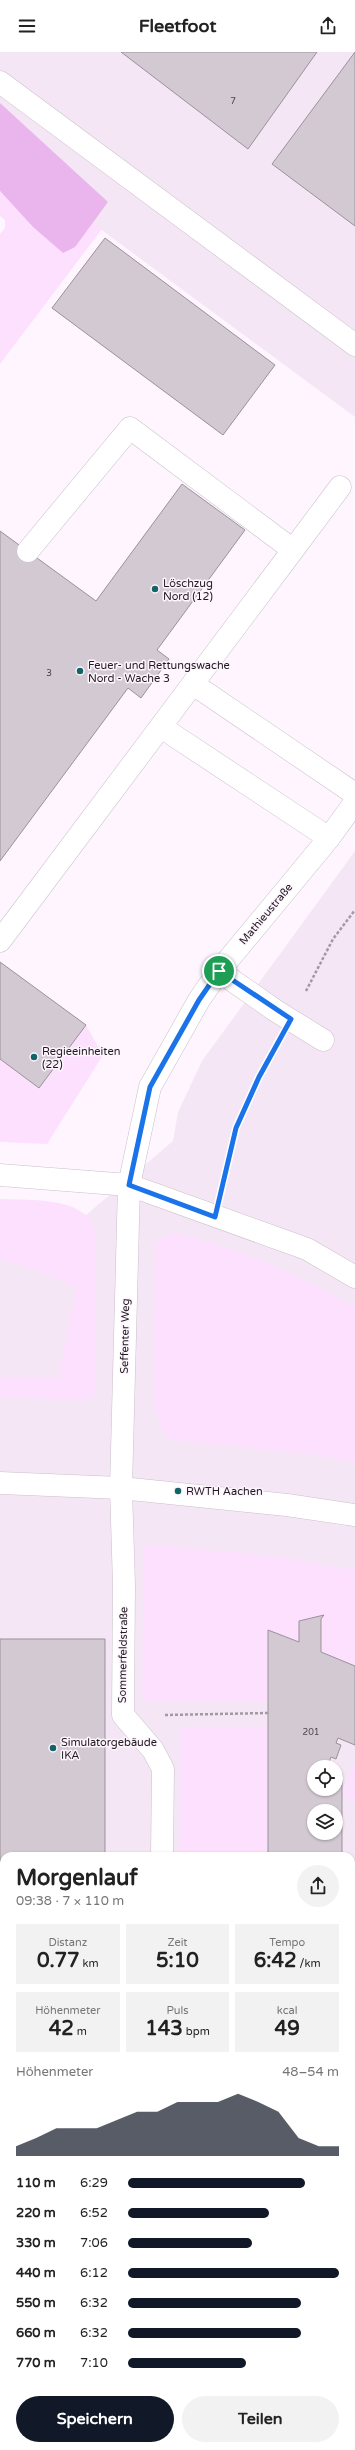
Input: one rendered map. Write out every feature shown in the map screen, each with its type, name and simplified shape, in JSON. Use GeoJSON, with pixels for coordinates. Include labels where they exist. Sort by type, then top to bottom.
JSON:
{"type":"FeatureCollection","features":[{"type":"Feature","properties":{"kind":"street"},"geometry":{"type":"LineString","coordinates":[[0,82],[355,345]]}},
{"type":"Feature","properties":{"kind":"street"},"geometry":{"type":"LineString","coordinates":[[28,551],[130,428],[293,550]]}},
{"type":"Feature","properties":{"kind":"street"},"geometry":{"type":"LineString","coordinates":[[0,941],[340,487]]}},
{"type":"Feature","properties":{"kind":"street"},"geometry":{"type":"LineString","coordinates":[[193,684],[355,794]]}},
{"type":"Feature","properties":{"kind":"street"},"geometry":{"type":"LineString","coordinates":[[161,727],[329,838]]}},
{"type":"Feature","properties":{"kind":"street","name":"Mathieustraße"},"geometry":{"type":"LineString","coordinates":[[129,1185],[150,1087],[199,1000],[219,971],[329,838],[355,802]]}},
{"type":"Feature","properties":{"kind":"street"},"geometry":{"type":"LineString","coordinates":[[219,971],[323,1040]]}},
{"type":"Feature","properties":{"kind":"street"},"geometry":{"type":"LineString","coordinates":[[0,1175],[129,1185],[307,1249],[355,1277]]}},
{"type":"Feature","properties":{"kind":"street","name":"Seffenter Weg"},"geometry":{"type":"LineString","coordinates":[[121,1488],[129,1185]]}},
{"type":"Feature","properties":{"kind":"street"},"geometry":{"type":"LineString","coordinates":[[0,1483],[121,1488],[287,1505],[355,1515]]}},
{"type":"Feature","properties":{"kind":"street","name":"Sommerfeldstraße"},"geometry":{"type":"LineString","coordinates":[[121,1488],[124,1585],[123,1715],[153,1750],[163,1769],[162,1852]]}},
{"type":"Feature","properties":{"kind":"path"},"geometry":{"type":"LineString","coordinates":[[215,1217],[236,1128],[259,1077],[333,939],[355,910]]}},
{"type":"Feature","properties":{"kind":"path"},"geometry":{"type":"LineString","coordinates":[[123,1715],[268,1713]]}},
{"type":"Feature","properties":{"kind":"path"},"geometry":{"type":"LineString","coordinates":[[355,2112],[355,2117]]}},
{"type":"Feature","properties":{"kind":"shaded area"},"geometry":{"type":"Polygon","coordinates":[[[0,52],[355,52],[355,417],[0,155],[0,52]]]}},
{"type":"Feature","properties":{"kind":"shaded area"},"geometry":{"type":"Polygon","coordinates":[[[0,103],[108,202],[75,247],[63,253],[33,227],[0,191],[0,103]]]}},
{"type":"Feature","properties":{"kind":"shaded area"},"geometry":{"type":"Polygon","coordinates":[[[0,191],[33,227],[63,253],[93,222],[102,229],[0,364],[0,234],[5,228],[5,220],[0,216],[0,191]]]}},
{"type":"Feature","properties":{"kind":"shaded area","name":"RWTH Aachen"},"geometry":{"type":"Polygon","coordinates":[[[355,851],[355,1852],[0,1852],[0,1199],[67,1205],[86,1215],[173,1141],[178,1112],[202,1061],[355,851]]]}},
{"type":"Feature","properties":{"kind":"shaded area"},"geometry":{"type":"Polygon","coordinates":[[[86,1025],[103,1055],[47,1144],[0,1142],[0,1059],[39,1088],[86,1025]]]}},
{"type":"Feature","properties":{"kind":"shaded area"},"geometry":{"type":"Polygon","coordinates":[[[0,1199],[56,1202],[70,1206],[82,1212],[91,1221],[96,1233],[95,1394],[93,1397],[85,1400],[0,1397],[0,1377],[58,1378],[77,1288],[24,1266],[0,1260],[0,1199]]]}},
{"type":"Feature","properties":{"kind":"shaded area"},"geometry":{"type":"Polygon","coordinates":[[[173,1233],[220,1246],[267,1263],[312,1284],[355,1308],[355,1462],[310,1454],[170,1440],[161,1428],[154,1405],[155,1249],[159,1240],[173,1233]]]}},
{"type":"Feature","properties":{"kind":"shaded area"},"geometry":{"type":"Polygon","coordinates":[[[144,1544],[261,1555],[355,1570],[355,1666],[321,1652],[321,1619],[324,1616],[299,1621],[299,1642],[268,1630],[268,1702],[145,1702],[142,1694],[144,1544]]]}},
{"type":"Feature","properties":{"kind":"shaded area"},"geometry":{"type":"Polygon","coordinates":[[[268,1726],[268,1852],[180,1852],[180,1727],[268,1726]]]}},
{"type":"Feature","properties":{"kind":"shaded area"},"geometry":{"type":"Polygon","coordinates":[[[353,1764],[355,1765],[355,1801],[342,1796],[353,1764]]]}},
{"type":"Feature","properties":{"kind":"building"},"geometry":{"type":"Polygon","coordinates":[[[121,52],[317,52],[248,149],[121,52]]]}},
{"type":"Feature","properties":{"kind":"building"},"geometry":{"type":"Polygon","coordinates":[[[355,52],[355,226],[272,164],[355,52]]]}},
{"type":"Feature","properties":{"kind":"building"},"geometry":{"type":"Polygon","coordinates":[[[105,238],[275,365],[223,435],[52,308],[105,238]]]}},
{"type":"Feature","properties":{"kind":"building","name":"Feuer- und Rettungswache Nord - Wache 3"},"geometry":{"type":"Polygon","coordinates":[[[182,484],[245,530],[157,650],[169,659],[141,698],[128,688],[0,861],[0,531],[96,601],[182,484]]]}},
{"type":"Feature","properties":{"kind":"building"},"geometry":{"type":"Polygon","coordinates":[[[0,962],[86,1025],[39,1088],[0,1059],[0,962]]]}},
{"type":"Feature","properties":{"kind":"building"},"geometry":{"type":"Polygon","coordinates":[[[324,1615],[321,1619],[321,1652],[355,1666],[355,1745],[338,1738],[336,1743],[341,1745],[336,1759],[331,1757],[330,1760],[307,1760],[307,1796],[342,1796],[342,1804],[307,1804],[307,1840],[342,1840],[342,1852],[268,1852],[268,1630],[299,1642],[299,1621],[324,1615]]]}},
{"type":"Feature","properties":{"kind":"building","name":"Simulatorgebäude IKA"},"geometry":{"type":"Polygon","coordinates":[[[0,1639],[105,1639],[105,1852],[0,1852],[0,1639]]]}},
{"type":"Feature","properties":{"kind":"place","name":"Löschzug Nord (12)"},"geometry":{"type":"Point","coordinates":[155,589]}},
{"type":"Feature","properties":{"kind":"place","name":"Feuer- und Rettungswache Nord - Wache 3"},"geometry":{"type":"Point","coordinates":[80,671]}},
{"type":"Feature","properties":{"kind":"place","name":"Regieeinheiten (22)"},"geometry":{"type":"Point","coordinates":[34,1057]}},
{"type":"Feature","properties":{"kind":"place","name":"RWTH Aachen"},"geometry":{"type":"Point","coordinates":[178,1491]}},
{"type":"Feature","properties":{"kind":"place","name":"Simulatorgebäude IKA"},"geometry":{"type":"Point","coordinates":[53,1748]}},
{"type":"Feature","properties":{"kind":"route"},"geometry":{"type":"LineString","coordinates":[[219,971],[276,1011],[291,1019],[259,1077],[236,1128],[215,1217],[129,1185],[150,1087],[199,1000],[219,971]]}}]}
